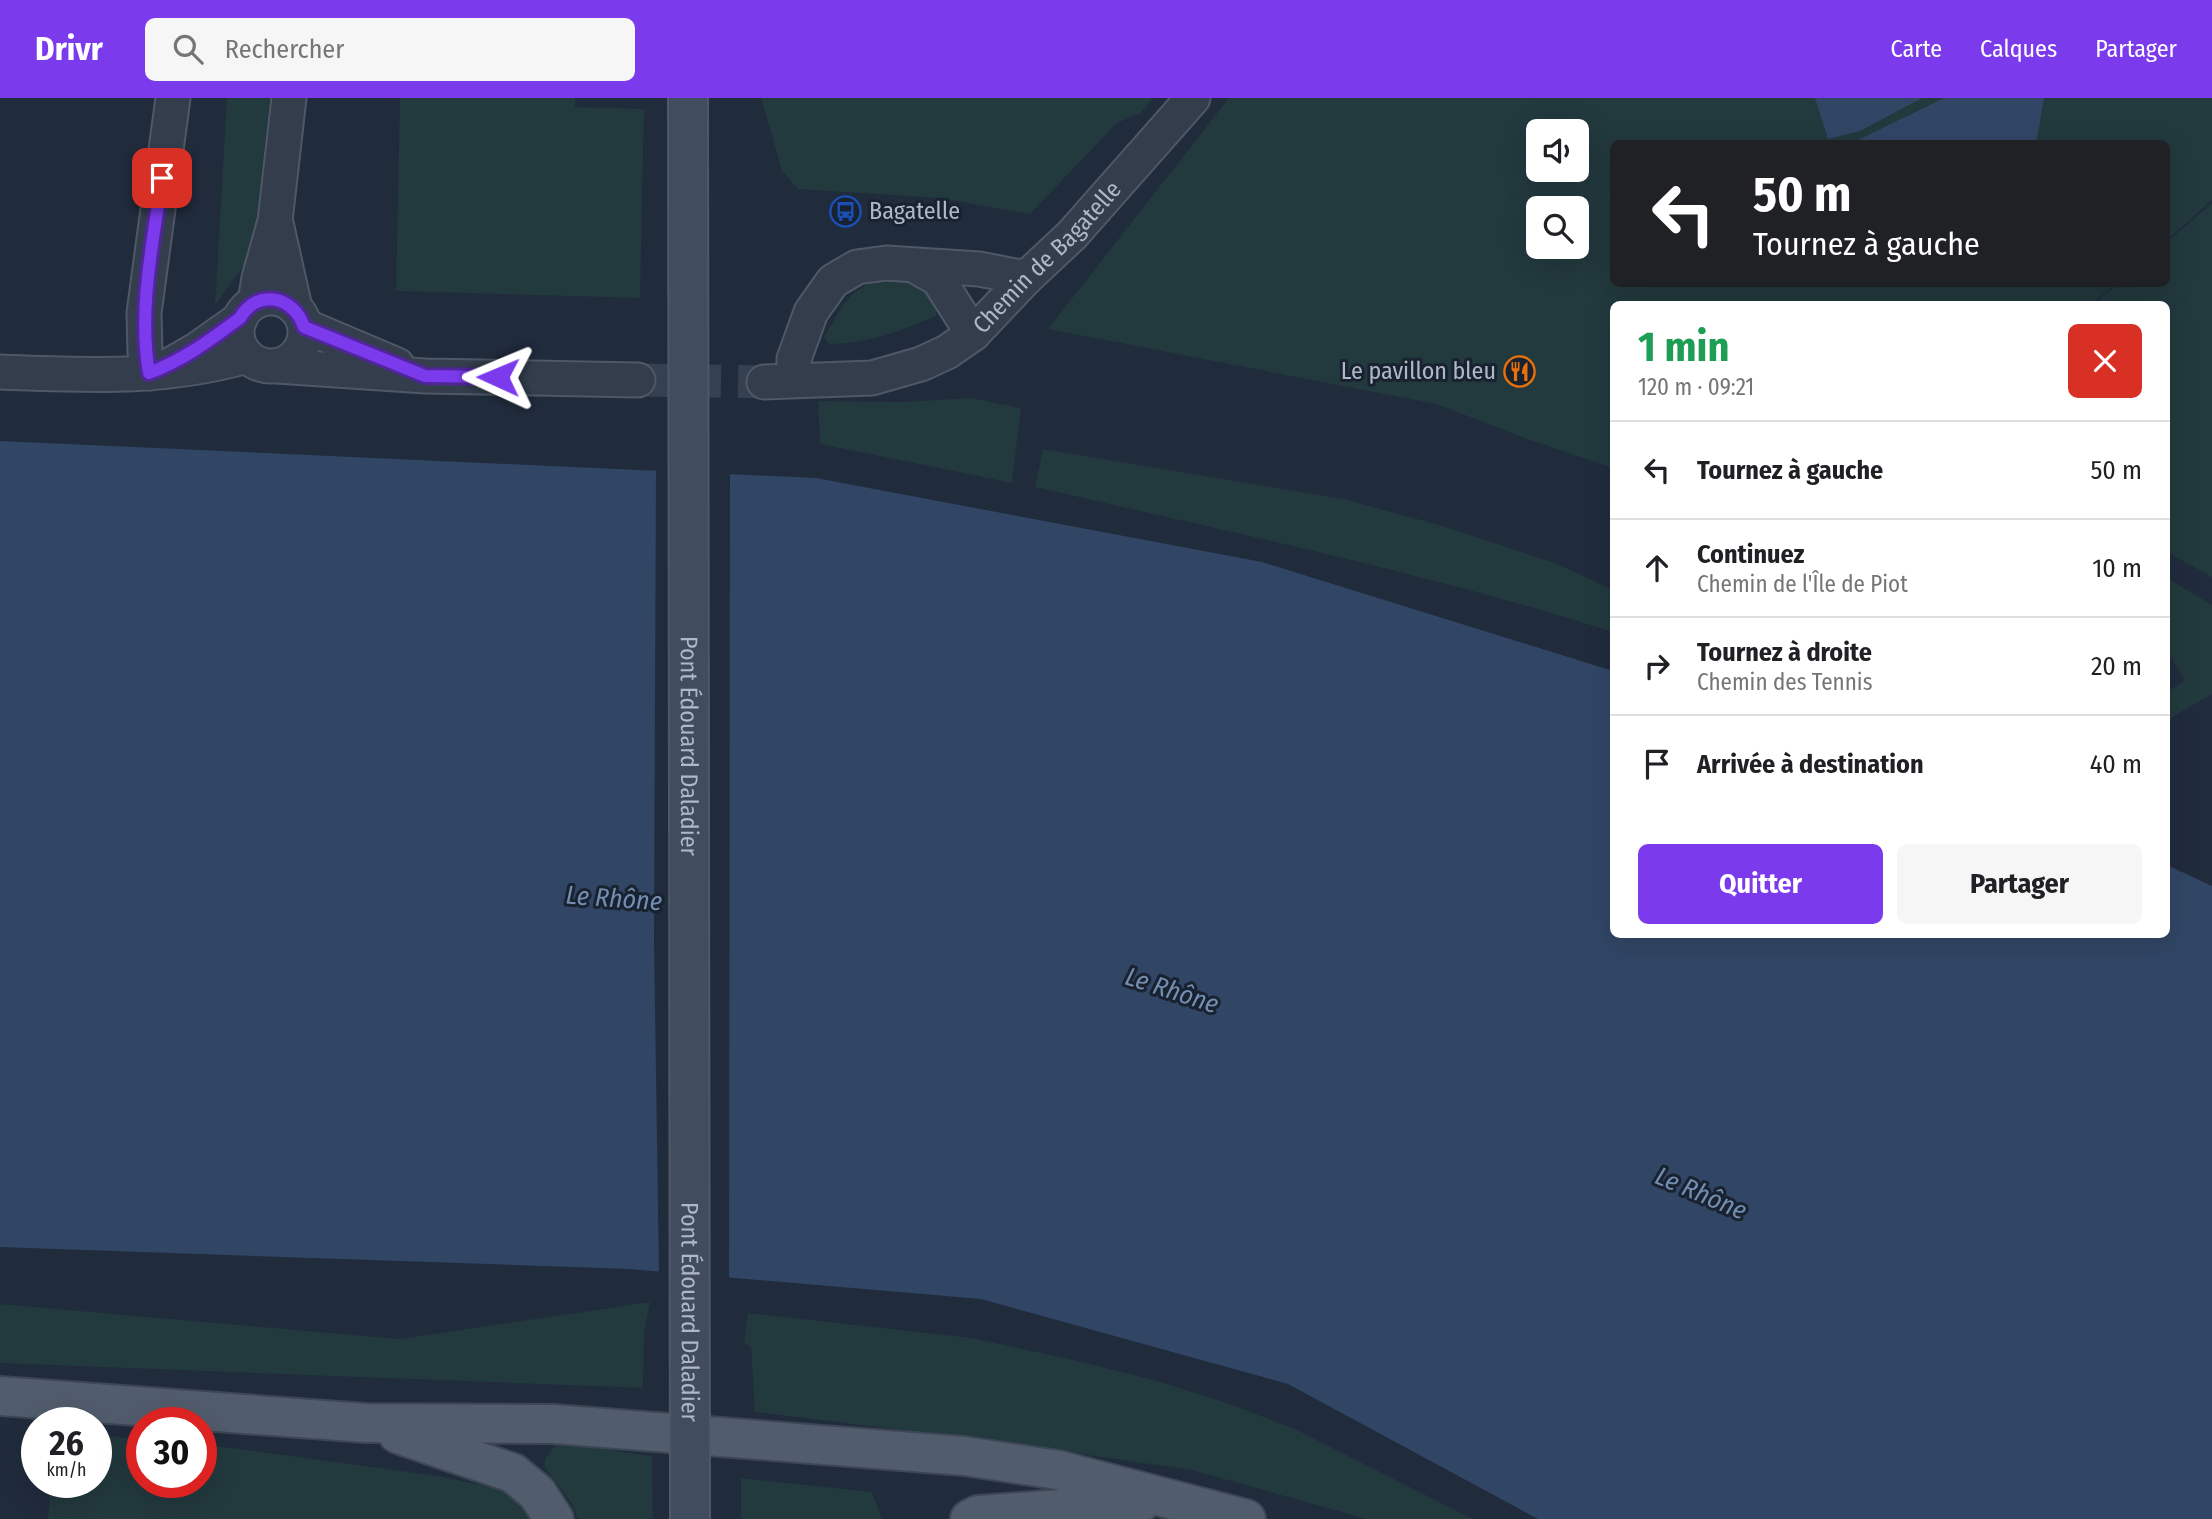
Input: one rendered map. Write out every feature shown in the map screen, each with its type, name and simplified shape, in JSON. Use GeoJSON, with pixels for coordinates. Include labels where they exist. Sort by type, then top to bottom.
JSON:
{"type":"FeatureCollection","features":[{"type":"Feature","properties":{"kind":"main road","name":"Pont Édouard Daladier"},"geometry":{"type":"LineString","coordinates":[[688,98],[690,1519]]}},
{"type":"Feature","properties":{"kind":"main road"},"geometry":{"type":"LineString","coordinates":[[0,1396],[366,1423],[553,1424],[964,1456],[1058,1470],[1246,1519]]}},
{"type":"Feature","properties":{"kind":"main road"},"geometry":{"type":"LineString","coordinates":[[366,1423],[513,1473],[537,1493],[554,1519]]}},
{"type":"Feature","properties":{"kind":"main road"},"geometry":{"type":"LineString","coordinates":[[970,1519],[978,1515],[1133,1503],[1184,1503]]}},
{"type":"Feature","properties":{"kind":"street"},"geometry":{"type":"LineString","coordinates":[[149,373],[145,353],[144,313],[173,98]]}},
{"type":"Feature","properties":{"kind":"street"},"geometry":{"type":"LineString","coordinates":[[289,98],[275,221],[248,310],[237,329],[238,338],[262,361],[425,376],[638,380]]}},
{"type":"Feature","properties":{"kind":"street","name":"Chemin de Bagatelle"},"geometry":{"type":"LineString","coordinates":[[915,265],[886,263],[857,267],[833,281],[811,312],[794,359],[779,381],[872,378],[921,364],[947,352],[973,334],[1026,278],[1072,235],[1193,98]]}},
{"type":"Feature","properties":{"kind":"street"},"geometry":{"type":"LineString","coordinates":[[0,372],[124,376],[262,361],[287,362],[301,347],[300,317],[275,221]]}},
{"type":"Feature","properties":{"kind":"street"},"geometry":{"type":"LineString","coordinates":[[915,265],[979,269],[1026,278]]}},
{"type":"Feature","properties":{"kind":"street"},"geometry":{"type":"LineString","coordinates":[[915,265],[938,279],[973,334]]}},
{"type":"Feature","properties":{"kind":"street"},"geometry":{"type":"LineString","coordinates":[[149,373],[175,364],[248,310],[276,299],[286,302],[300,317],[425,376]]}},
{"type":"Feature","properties":{"kind":"green space"},"geometry":{"type":"Polygon","coordinates":[[[227,98],[270,98],[253,254],[215,305],[227,98]]]}},
{"type":"Feature","properties":{"kind":"green space"},"geometry":{"type":"Polygon","coordinates":[[[400,98],[575,98],[575,107],[644,109],[640,298],[396,291],[400,98]]]}},
{"type":"Feature","properties":{"kind":"green space"},"geometry":{"type":"Polygon","coordinates":[[[761,98],[1153,98],[1141,113],[1117,123],[1030,214],[939,198],[798,189],[782,171],[761,98]]]}},
{"type":"Feature","properties":{"kind":"green space"},"geometry":{"type":"Polygon","coordinates":[[[1229,98],[2212,98],[2212,200],[2170,237],[2170,140],[1610,140],[1610,287],[2112,287],[2095,301],[1610,301],[1610,467],[1436,404],[1048,329],[1229,98]]]}},
{"type":"Feature","properties":{"kind":"green space"},"geometry":{"type":"Polygon","coordinates":[[[2212,203],[2212,577],[2170,554],[2170,301],[2098,301],[2114,287],[2170,287],[2170,239],[2212,203]]]}},
{"type":"Feature","properties":{"kind":"green space"},"geometry":{"type":"Polygon","coordinates":[[[892,276],[917,279],[937,302],[936,316],[884,336],[829,344],[824,337],[850,297],[866,285],[892,276]]]}},
{"type":"Feature","properties":{"kind":"green space"},"geometry":{"type":"Polygon","coordinates":[[[971,398],[1021,408],[1012,483],[820,444],[818,401],[903,402],[971,398]]]}},
{"type":"Feature","properties":{"kind":"green space"},"geometry":{"type":"Polygon","coordinates":[[[1043,449],[1344,499],[1439,525],[1555,563],[1610,589],[1610,631],[1470,590],[1035,487],[1043,449]]]}},
{"type":"Feature","properties":{"kind":"green space"},"geometry":{"type":"Polygon","coordinates":[[[2170,580],[2212,605],[2212,694],[2170,718],[2170,690],[2185,680],[2170,656],[2170,580]]]}},
{"type":"Feature","properties":{"kind":"green space"},"geometry":{"type":"Polygon","coordinates":[[[650,1302],[644,1333],[643,1388],[0,1363],[0,1304],[399,1339],[650,1302]]]}},
{"type":"Feature","properties":{"kind":"green space"},"geometry":{"type":"Polygon","coordinates":[[[748,1313],[972,1338],[1157,1381],[1227,1403],[1297,1430],[1473,1519],[1366,1519],[1192,1470],[755,1412],[751,1346],[744,1343],[748,1313]]]}},
{"type":"Feature","properties":{"kind":"green space"},"geometry":{"type":"Polygon","coordinates":[[[112,1436],[126,1438],[126,1498],[217,1498],[217,1447],[438,1476],[501,1489],[521,1505],[529,1519],[48,1519],[50,1498],[112,1498],[112,1436]]]}},
{"type":"Feature","properties":{"kind":"green space"},"geometry":{"type":"Polygon","coordinates":[[[555,1446],[589,1447],[652,1456],[653,1519],[578,1519],[572,1504],[545,1468],[545,1459],[555,1446]]]}},
{"type":"Feature","properties":{"kind":"green space"},"geometry":{"type":"Polygon","coordinates":[[[741,1478],[872,1492],[882,1519],[741,1519],[741,1478]]]}},
{"type":"Feature","properties":{"kind":"water"},"geometry":{"type":"Polygon","coordinates":[[[1815,98],[1922,98],[1860,131],[1828,139],[1815,98]]]}},
{"type":"Feature","properties":{"kind":"water"},"geometry":{"type":"Polygon","coordinates":[[[1944,98],[2044,98],[2036,140],[1858,140],[1944,98]]]}},
{"type":"Feature","properties":{"kind":"water","name":"Le Rhône"},"geometry":{"type":"Polygon","coordinates":[[[0,441],[816,478],[1262,562],[1610,670],[1610,938],[2170,938],[2170,866],[2212,886],[2212,1519],[1538,1519],[1288,1384],[981,1299],[629,1269],[0,1247],[0,441]]]}},
{"type":"Feature","properties":{"kind":"pier"},"geometry":{"type":"Polygon","coordinates":[[[656,467],[730,470],[729,1281],[659,1275],[654,940],[656,467]]]}},
{"type":"Feature","properties":{"kind":"tunnel"},"geometry":{"type":"LineString","coordinates":[[638,380],[764,382]]}},
{"type":"Feature","properties":{"kind":"place","name":"Bagatelle"},"geometry":{"type":"Point","coordinates":[846,211]}},
{"type":"Feature","properties":{"kind":"place","name":"Le pavillon bleu"},"geometry":{"type":"Point","coordinates":[1519,371]}},
{"type":"Feature","properties":{"kind":"route"},"geometry":{"type":"LineString","coordinates":[[162,178],[144,313],[145,353],[149,373],[175,364],[240,318],[256,302],[276,299],[295,308],[304,327],[425,376],[498,377]]}}]}
